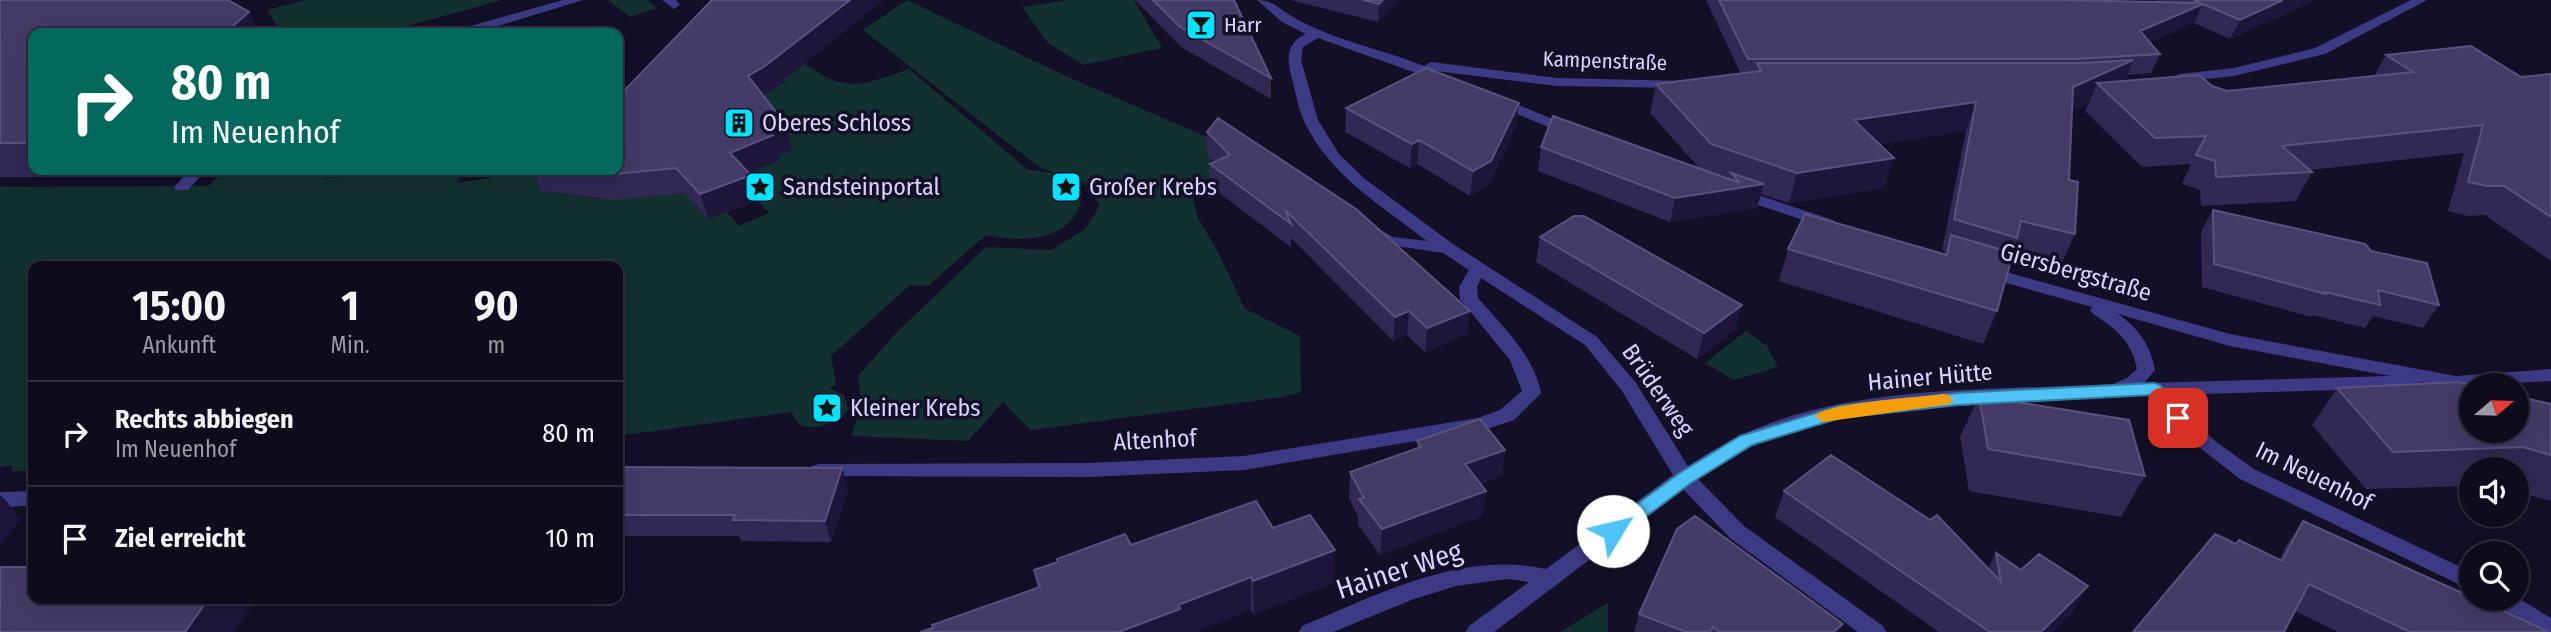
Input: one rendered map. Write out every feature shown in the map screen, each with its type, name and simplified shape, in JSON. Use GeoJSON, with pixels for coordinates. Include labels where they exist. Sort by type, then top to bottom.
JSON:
{"type":"FeatureCollection","features":[{"type":"Feature","properties":{"kind":"street"},"geometry":{"type":"LineString","coordinates":[[479,28],[578,0]]}},
{"type":"Feature","properties":{"kind":"street"},"geometry":{"type":"LineString","coordinates":[[1263,0],[1287,20],[1316,34],[1403,62],[1590,139]]}},
{"type":"Feature","properties":{"kind":"street"},"geometry":{"type":"LineString","coordinates":[[2166,79],[2234,72],[2320,51],[2421,0]]}},
{"type":"Feature","properties":{"kind":"street","name":"Brüderweg"},"geometry":{"type":"LineString","coordinates":[[1316,34],[1297,47],[1294,60],[1311,120],[1333,157],[1360,182],[1447,248],[1591,341],[1629,387],[1685,478],[1737,532],[1875,632]]}},
{"type":"Feature","properties":{"kind":"street","name":"Kampenstraße"},"geometry":{"type":"LineString","coordinates":[[1403,62],[1557,82],[1703,85]]}},
{"type":"Feature","properties":{"kind":"street"},"geometry":{"type":"LineString","coordinates":[[183,187],[194,175]]}},
{"type":"Feature","properties":{"kind":"street"},"geometry":{"type":"LineString","coordinates":[[1717,186],[1846,229]]}},
{"type":"Feature","properties":{"kind":"street","name":"Brüderweg"},"geometry":{"type":"LineString","coordinates":[[1362,223],[1389,241],[1447,248]]}},
{"type":"Feature","properties":{"kind":"street","name":"Giersbergstraße"},"geometry":{"type":"LineString","coordinates":[[1963,264],[2067,296],[2230,340],[2459,382]]}},
{"type":"Feature","properties":{"kind":"street","name":"Altenhof"},"geometry":{"type":"LineString","coordinates":[[797,471],[1087,470],[1244,463],[1479,424],[1507,415],[1532,393],[1532,380],[1469,299],[1468,287],[1478,268]]}},
{"type":"Feature","properties":{"kind":"street"},"geometry":{"type":"LineString","coordinates":[[2067,296],[2101,310],[2127,330],[2144,351],[2146,369],[2133,383],[2104,391]]}},
{"type":"Feature","properties":{"kind":"street"},"geometry":{"type":"LineString","coordinates":[[2529,377],[2551,375]]}},
{"type":"Feature","properties":{"kind":"street","name":"Hainer Hütte"},"geometry":{"type":"LineString","coordinates":[[1477,632],[1535,592],[1685,478],[1746,441],[1839,412],[1958,399],[2104,391],[2314,383],[2459,383]]}},
{"type":"Feature","properties":{"kind":"street","name":"Im Neuenhof"},"geometry":{"type":"LineString","coordinates":[[2154,389],[2190,432],[2214,453],[2247,474],[2459,576]]}},
{"type":"Feature","properties":{"kind":"street"},"geometry":{"type":"LineString","coordinates":[[0,500],[28,498]]}},
{"type":"Feature","properties":{"kind":"street","name":"Hainer Weg"},"geometry":{"type":"LineString","coordinates":[[1310,632],[1390,599],[1464,576],[1509,571],[1550,578]]}},
{"type":"Feature","properties":{"kind":"street"},"geometry":{"type":"LineString","coordinates":[[2521,611],[2551,629]]}},
{"type":"Feature","properties":{"kind":"green space"},"geometry":{"type":"Polygon","coordinates":[[[305,0],[502,0],[400,28],[278,28],[267,10],[305,0]]]}},
{"type":"Feature","properties":{"kind":"green space"},"geometry":{"type":"Polygon","coordinates":[[[608,0],[647,0],[657,8],[630,17],[608,0]]]}},
{"type":"Feature","properties":{"kind":"green space"},"geometry":{"type":"Polygon","coordinates":[[[907,0],[1068,77],[1228,146],[1229,172],[1189,185],[1198,218],[1217,250],[1245,309],[1300,336],[1301,392],[1284,397],[1031,430],[1003,402],[968,441],[851,436],[862,406],[858,376],[895,334],[986,247],[1052,250],[1086,228],[1100,205],[1085,184],[1039,167],[863,30],[907,0]]]}},
{"type":"Feature","properties":{"kind":"green space"},"geometry":{"type":"Polygon","coordinates":[[[1067,0],[1134,0],[1162,48],[1083,65],[1048,43],[1022,7],[1067,0]]]}},
{"type":"Feature","properties":{"kind":"green space"},"geometry":{"type":"Polygon","coordinates":[[[801,61],[830,79],[853,84],[878,80],[909,69],[1028,170],[1054,173],[1068,179],[1078,190],[1081,201],[1067,225],[1056,232],[1028,239],[986,235],[928,286],[910,285],[831,356],[836,383],[830,389],[844,395],[848,410],[835,420],[818,427],[809,427],[796,420],[792,412],[623,435],[623,261],[28,261],[28,470],[11,472],[13,466],[0,467],[0,187],[208,186],[220,175],[320,175],[326,178],[349,175],[462,175],[457,183],[507,175],[536,175],[542,191],[601,199],[615,184],[659,196],[696,188],[688,197],[708,219],[727,212],[739,226],[769,213],[740,180],[740,176],[779,160],[755,100],[786,81],[771,75],[801,61]]]}},
{"type":"Feature","properties":{"kind":"green space"},"geometry":{"type":"Polygon","coordinates":[[[1746,331],[1767,346],[1778,367],[1734,380],[1705,363],[1746,331]]]}},
{"type":"Feature","properties":{"kind":"green space"},"geometry":{"type":"Polygon","coordinates":[[[1608,603],[1608,632],[1560,632],[1608,603]]]}},
{"type":"Feature","properties":{"kind":"building"},"geometry":{"type":"Polygon","coordinates":[[[0,0],[228,0],[249,12],[231,28],[28,28],[28,143],[0,143],[0,0]]]}},
{"type":"Feature","properties":{"kind":"building"},"geometry":{"type":"Polygon","coordinates":[[[712,0],[850,0],[765,66],[748,76],[786,125],[770,132],[773,135],[730,153],[751,175],[700,194],[676,168],[623,173],[623,92],[712,0]]]}},
{"type":"Feature","properties":{"kind":"building"},"geometry":{"type":"Polygon","coordinates":[[[1153,0],[1234,0],[1271,78],[1180,27],[1153,0]]]}},
{"type":"Feature","properties":{"kind":"building"},"geometry":{"type":"Polygon","coordinates":[[[1363,0],[1383,0],[1379,4],[1363,0]]]}},
{"type":"Feature","properties":{"kind":"building"},"geometry":{"type":"Polygon","coordinates":[[[1719,0],[2063,0],[2201,3],[2194,0],[2283,0],[2240,20],[2203,4],[2140,31],[2160,54],[2076,59],[1748,59],[1719,0]]]}},
{"type":"Feature","properties":{"kind":"building"},"geometry":{"type":"Polygon","coordinates":[[[2471,46],[2521,77],[2551,74],[2551,217],[2504,186],[2468,182],[2483,125],[2282,146],[2312,172],[2216,177],[2215,161],[2196,155],[2206,136],[2155,138],[2097,83],[2199,75],[2212,86],[2227,91],[2413,72],[2386,55],[2471,46]]]}},
{"type":"Feature","properties":{"kind":"building"},"geometry":{"type":"Polygon","coordinates":[[[2133,60],[2073,87],[2069,180],[2078,182],[2075,234],[2021,221],[2017,238],[1954,219],[1976,102],[1854,120],[1894,158],[1797,173],[1711,144],[1656,84],[1761,71],[1757,63],[2080,63],[2133,60]]]}},
{"type":"Feature","properties":{"kind":"building"},"geometry":{"type":"Polygon","coordinates":[[[1426,68],[1519,103],[1491,161],[1473,171],[1419,140],[1412,144],[1346,108],[1426,68]]]}},
{"type":"Feature","properties":{"kind":"building"},"geometry":{"type":"Polygon","coordinates":[[[1553,116],[1740,183],[1731,173],[1764,184],[1675,198],[1541,147],[1553,116]]]}},
{"type":"Feature","properties":{"kind":"building"},"geometry":{"type":"Polygon","coordinates":[[[1218,118],[1356,209],[1470,311],[1427,328],[1409,311],[1395,317],[1285,210],[1291,224],[1210,164],[1230,155],[1207,132],[1218,118]]]}},
{"type":"Feature","properties":{"kind":"building"},"geometry":{"type":"Polygon","coordinates":[[[2213,210],[2365,244],[2371,251],[2427,263],[2439,305],[2378,290],[2380,305],[2325,292],[2326,294],[2214,264],[2213,210]]]}},
{"type":"Feature","properties":{"kind":"building"},"geometry":{"type":"Polygon","coordinates":[[[1805,214],[1947,255],[1951,235],[2013,253],[1997,311],[1788,249],[1805,214]]]}},
{"type":"Feature","properties":{"kind":"building"},"geometry":{"type":"Polygon","coordinates":[[[1574,216],[1584,216],[1742,305],[1704,333],[1540,237],[1574,216]]]}},
{"type":"Feature","properties":{"kind":"building"},"geometry":{"type":"Polygon","coordinates":[[[2459,382],[2459,443],[2529,443],[2529,399],[2551,404],[2551,455],[2523,447],[2393,452],[2337,388],[2459,382]]]}},
{"type":"Feature","properties":{"kind":"building"},"geometry":{"type":"Polygon","coordinates":[[[1979,396],[2129,420],[2145,476],[1988,449],[1979,396]]]}},
{"type":"Feature","properties":{"kind":"building"},"geometry":{"type":"Polygon","coordinates":[[[1480,419],[1505,450],[1465,464],[1486,491],[1382,529],[1359,499],[1364,498],[1350,472],[1421,447],[1417,441],[1480,419]]]}},
{"type":"Feature","properties":{"kind":"building"},"geometry":{"type":"Polygon","coordinates":[[[1831,455],[1930,520],[1937,515],[2001,582],[1996,553],[2021,570],[2039,554],[2088,586],[2041,632],[1990,632],[1784,491],[1831,455]]]}},
{"type":"Feature","properties":{"kind":"building"},"geometry":{"type":"Polygon","coordinates":[[[623,467],[842,468],[825,521],[733,520],[735,515],[623,515],[623,467]]]}},
{"type":"Feature","properties":{"kind":"building"},"geometry":{"type":"Polygon","coordinates":[[[1256,501],[1273,528],[1310,515],[1335,550],[1253,581],[1251,577],[1178,605],[1180,609],[1119,632],[920,632],[933,628],[932,625],[1040,587],[1034,570],[1058,562],[1057,559],[1125,534],[1131,545],[1256,501]]]}},
{"type":"Feature","properties":{"kind":"building"},"geometry":{"type":"Polygon","coordinates":[[[1695,516],[1843,624],[1833,632],[1719,632],[1713,627],[1710,632],[1686,632],[1639,614],[1677,529],[1695,516]]]}},
{"type":"Feature","properties":{"kind":"building"},"geometry":{"type":"Polygon","coordinates":[[[2303,521],[2459,592],[2459,611],[2503,611],[2549,632],[2410,632],[2309,584],[2284,632],[2133,632],[2215,534],[2236,544],[2239,540],[2282,561],[2303,521]]]}},
{"type":"Feature","properties":{"kind":"building"},"geometry":{"type":"Polygon","coordinates":[[[0,567],[28,567],[28,604],[205,604],[185,632],[0,632],[0,567]]]}},
{"type":"Feature","properties":{"kind":"slow traffic"},"geometry":{"type":"LineString","coordinates":[[1823,416],[1859,409],[1944,400]]}},
{"type":"Feature","properties":{"kind":"place","name":"Harr"},"geometry":{"type":"Point","coordinates":[1201,25]}},
{"type":"Feature","properties":{"kind":"place","name":"Oberes Schloss"},"geometry":{"type":"Point","coordinates":[739,123]}},
{"type":"Feature","properties":{"kind":"place","name":"Sandsteinportal"},"geometry":{"type":"Point","coordinates":[760,187]}},
{"type":"Feature","properties":{"kind":"place","name":"Großer Krebs"},"geometry":{"type":"Point","coordinates":[1066,187]}},
{"type":"Feature","properties":{"kind":"place","name":"Kleiner Krebs"},"geometry":{"type":"Point","coordinates":[827,408]}},
{"type":"Feature","properties":{"kind":"route"},"geometry":{"type":"LineString","coordinates":[[1613,531],[1685,478],[1746,441],[1839,412],[1958,399],[2154,389],[2178,418]]}}]}
